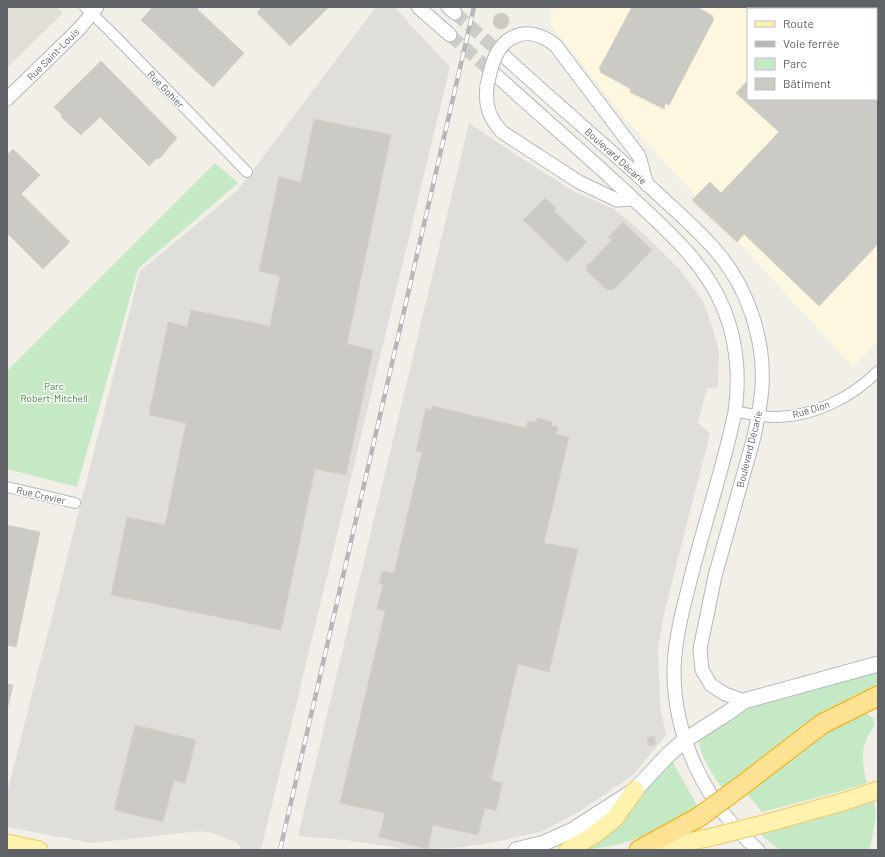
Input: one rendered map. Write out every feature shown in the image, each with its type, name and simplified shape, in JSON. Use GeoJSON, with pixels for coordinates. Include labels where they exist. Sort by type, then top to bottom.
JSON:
{"type":"FeatureCollection","features":[{"type":"Feature","properties":{"kind":"highway"},"geometry":{"type":"LineString","coordinates":[[640,850],[698,817],[740,788],[822,724],[878,696]]}},
{"type":"Feature","properties":{"kind":"main road"},"geometry":{"type":"LineString","coordinates":[[568,850],[594,835],[614,819],[635,790],[668,754],[685,740],[744,701],[878,664]]}},
{"type":"Feature","properties":{"kind":"main road"},"geometry":{"type":"LineString","coordinates":[[516,850],[544,843],[573,830],[635,790]]}},
{"type":"Feature","properties":{"kind":"main road"},"geometry":{"type":"LineString","coordinates":[[647,850],[712,837],[767,823],[846,801],[878,790]]}},
{"type":"Feature","properties":{"kind":"main road"},"geometry":{"type":"LineString","coordinates":[[7,843],[39,850]]}},
{"type":"Feature","properties":{"kind":"street"},"geometry":{"type":"LineString","coordinates":[[418,7],[450,35]]}},
{"type":"Feature","properties":{"kind":"street","name":"Rue Saint-Louis"},"geometry":{"type":"LineString","coordinates":[[7,99],[80,28],[91,9]]}},
{"type":"Feature","properties":{"kind":"street","name":"Rue Gohier"},"geometry":{"type":"LineString","coordinates":[[91,9],[247,172]]}},
{"type":"Feature","properties":{"kind":"street"},"geometry":{"type":"LineString","coordinates":[[633,199],[617,200],[567,175],[502,132],[490,116],[486,97],[490,70],[498,50],[507,41],[518,35],[530,34],[543,37],[556,46],[639,156],[647,185]]}},
{"type":"Feature","properties":{"kind":"street","name":"Boulevard Décarie"},"geometry":{"type":"LineString","coordinates":[[504,56],[647,185],[716,251],[726,264],[744,295],[757,332],[761,356],[762,387],[754,437],[715,576],[700,649],[702,670],[710,685],[725,694],[744,701]]}},
{"type":"Feature","properties":{"kind":"street","name":"Boulevard Décarie"},"geometry":{"type":"LineString","coordinates":[[497,76],[633,199],[684,250],[706,277],[720,300],[734,344],[738,384],[735,412],[694,564],[678,637],[674,669],[675,689],[679,717],[685,740],[697,771],[714,801],[736,829],[758,850]]}},
{"type":"Feature","properties":{"kind":"street","name":"Rue Dion"},"geometry":{"type":"LineString","coordinates":[[735,412],[777,418],[824,406],[855,390],[878,371]]}},
{"type":"Feature","properties":{"kind":"street","name":"Rue Crevier"},"geometry":{"type":"LineString","coordinates":[[7,487],[75,503]]}},
{"type":"Feature","properties":{"kind":"shaded area"},"geometry":{"type":"Polygon","coordinates":[[[7,7],[57,7],[63,13],[7,68],[7,7]]]}},
{"type":"Feature","properties":{"kind":"shaded area"},"geometry":{"type":"Polygon","coordinates":[[[376,7],[394,7],[450,67],[261,850],[243,850],[237,843],[213,833],[200,831],[92,843],[7,827],[7,793],[140,271],[237,191],[376,7]]]}},
{"type":"Feature","properties":{"kind":"shaded area"},"geometry":{"type":"Polygon","coordinates":[[[550,7],[878,7],[878,341],[853,367],[629,123],[551,25],[550,7]]]}},
{"type":"Feature","properties":{"kind":"shaded area"},"geometry":{"type":"Polygon","coordinates":[[[469,123],[573,191],[614,209],[644,234],[680,270],[703,301],[713,329],[719,352],[718,387],[707,389],[698,423],[710,433],[664,614],[658,648],[660,706],[666,735],[632,776],[580,811],[543,831],[465,847],[412,850],[345,840],[298,836],[469,123]]]}},
{"type":"Feature","properties":{"kind":"green space","name":"Parc Robert-Mitchell"},"geometry":{"type":"Polygon","coordinates":[[[215,163],[238,183],[138,269],[77,487],[7,469],[7,371],[215,163]]]}},
{"type":"Feature","properties":{"kind":"green space"},"geometry":{"type":"Polygon","coordinates":[[[878,669],[878,685],[816,718],[722,788],[711,772],[701,752],[699,740],[747,708],[878,669]]]}},
{"type":"Feature","properties":{"kind":"green space"},"geometry":{"type":"Polygon","coordinates":[[[865,711],[873,718],[875,725],[870,732],[863,752],[867,783],[762,812],[743,789],[795,750],[865,711]]]}},
{"type":"Feature","properties":{"kind":"green space"},"geometry":{"type":"Polygon","coordinates":[[[672,761],[698,807],[671,825],[645,836],[610,846],[586,850],[575,850],[672,761]]]}},
{"type":"Feature","properties":{"kind":"green space"},"geometry":{"type":"Polygon","coordinates":[[[874,800],[876,815],[870,850],[780,850],[757,832],[874,800]]]}},
{"type":"Feature","properties":{"kind":"building"},"geometry":{"type":"Polygon","coordinates":[[[153,7],[200,7],[197,9],[244,53],[213,87],[141,20],[153,7]]]}},
{"type":"Feature","properties":{"kind":"building"},"geometry":{"type":"Polygon","coordinates":[[[262,7],[329,7],[290,46],[257,13],[262,7]]]}},
{"type":"Feature","properties":{"kind":"building"},"geometry":{"type":"Polygon","coordinates":[[[632,7],[697,7],[713,16],[712,18],[714,19],[669,105],[665,103],[664,109],[630,92],[631,89],[600,72],[601,70],[599,69],[632,7]]]}},
{"type":"Feature","properties":{"kind":"building"},"geometry":{"type":"Polygon","coordinates":[[[501,13],[507,15],[509,21],[507,27],[501,29],[495,27],[493,21],[495,15],[501,13]]]}},
{"type":"Feature","properties":{"kind":"building"},"geometry":{"type":"Polygon","coordinates":[[[101,61],[177,138],[159,159],[157,158],[149,166],[100,117],[81,135],[61,117],[62,115],[54,107],[101,61]]]}},
{"type":"Feature","properties":{"kind":"building"},"geometry":{"type":"Polygon","coordinates":[[[877,79],[878,80],[878,244],[819,306],[744,234],[737,242],[692,200],[710,182],[721,193],[779,132],[736,93],[747,81],[747,100],[877,100],[877,79]]]}},
{"type":"Feature","properties":{"kind":"building"},"geometry":{"type":"Polygon","coordinates":[[[314,119],[391,135],[347,344],[373,350],[346,475],[315,469],[281,630],[111,595],[127,517],[165,525],[186,423],[149,415],[168,322],[187,327],[191,310],[270,326],[280,276],[259,271],[279,177],[301,182],[314,119]]]}},
{"type":"Feature","properties":{"kind":"building"},"geometry":{"type":"Polygon","coordinates":[[[13,149],[40,175],[21,194],[70,242],[43,269],[7,233],[7,155],[13,149]]]}},
{"type":"Feature","properties":{"kind":"building"},"geometry":{"type":"Polygon","coordinates":[[[545,198],[556,208],[554,211],[587,242],[567,262],[523,220],[545,198]]]}},
{"type":"Feature","properties":{"kind":"building"},"geometry":{"type":"Polygon","coordinates":[[[623,222],[652,250],[614,289],[607,290],[587,271],[588,270],[586,267],[612,240],[608,237],[623,222]]]}},
{"type":"Feature","properties":{"kind":"building"},"geometry":{"type":"Polygon","coordinates":[[[432,406],[526,428],[528,421],[536,422],[537,418],[552,422],[551,426],[558,427],[556,434],[569,437],[544,543],[578,549],[549,672],[518,664],[491,780],[502,783],[496,811],[485,808],[478,835],[433,825],[428,849],[379,837],[385,813],[340,803],[385,611],[377,609],[383,584],[379,584],[382,571],[394,573],[422,452],[416,451],[426,408],[431,410],[432,406]]]}},
{"type":"Feature","properties":{"kind":"building"},"geometry":{"type":"Polygon","coordinates":[[[7,525],[40,532],[16,647],[7,645],[7,525]]]}},
{"type":"Feature","properties":{"kind":"building"},"geometry":{"type":"Polygon","coordinates":[[[7,684],[13,685],[7,710],[7,684]]]}},
{"type":"Feature","properties":{"kind":"building"},"geometry":{"type":"Polygon","coordinates":[[[135,725],[196,740],[185,784],[174,780],[163,822],[114,810],[135,725]]]}},
{"type":"Feature","properties":{"kind":"building"},"geometry":{"type":"Polygon","coordinates":[[[654,736],[656,744],[649,746],[647,738],[654,736]]]}},
{"type":"Feature","properties":{"kind":"tunnel"},"geometry":{"type":"LineString","coordinates":[[455,13],[504,56]]}},
{"type":"Feature","properties":{"kind":"tunnel"},"geometry":{"type":"LineString","coordinates":[[450,35],[497,76]]}},
{"type":"Feature","properties":{"kind":"railway"},"geometry":{"type":"LineString","coordinates":[[280,850],[474,7]]}}]}
